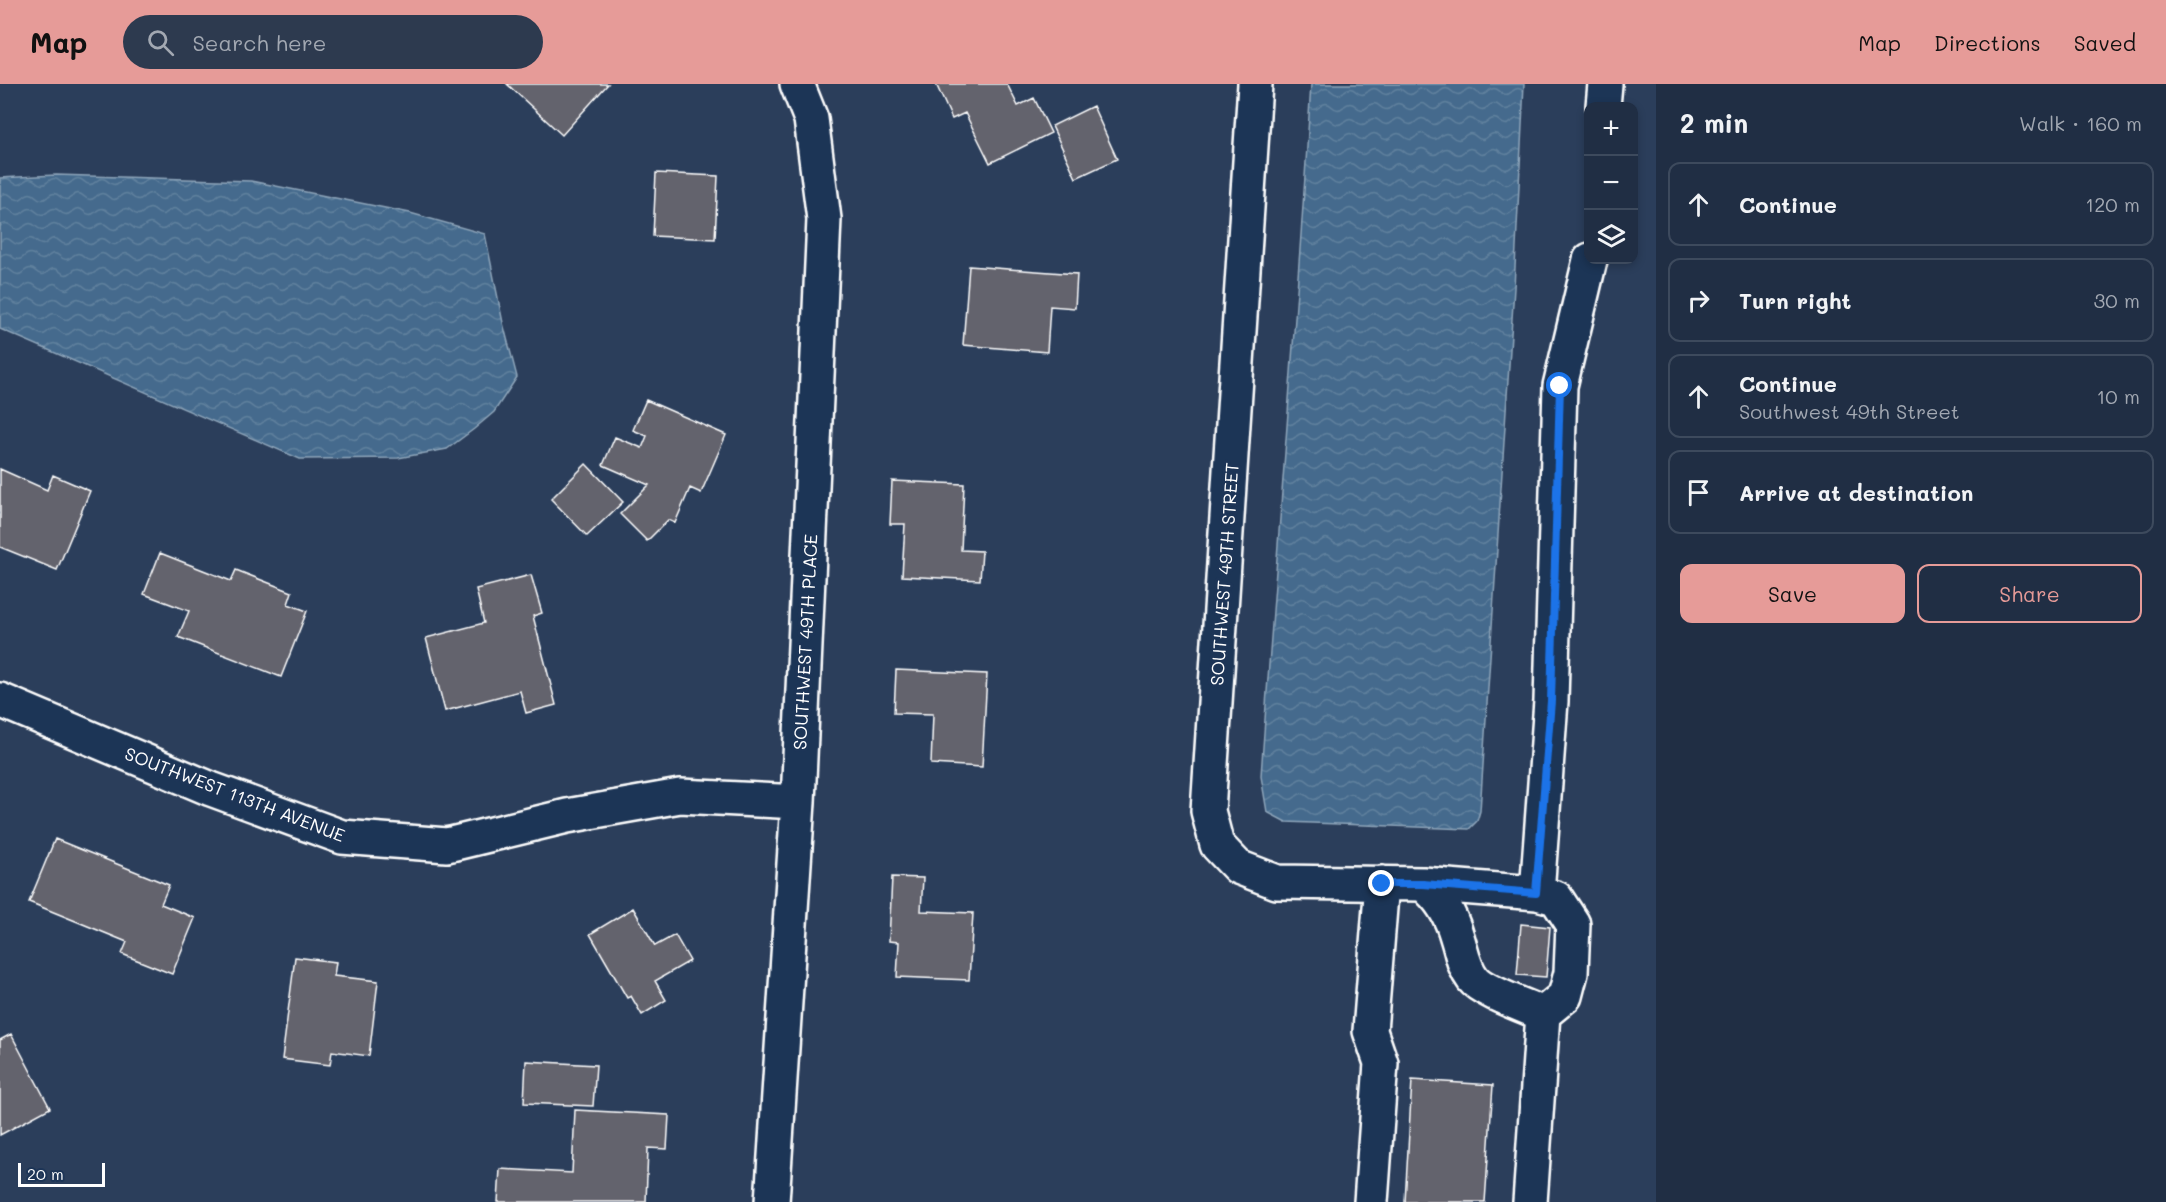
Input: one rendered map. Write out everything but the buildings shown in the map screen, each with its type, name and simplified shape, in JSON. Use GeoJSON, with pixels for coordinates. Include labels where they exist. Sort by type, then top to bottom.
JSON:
{"type":"FeatureCollection","features":[{"type":"Feature","properties":{"kind":"street","name":"SOUTHWEST 49TH PLACE"},"geometry":{"type":"LineString","coordinates":[[772,1202],[798,802],[824,219],[811,119],[798,84]]}},
{"type":"Feature","properties":{"kind":"street","name":"SOUTHWEST 49TH STREET"},"geometry":{"type":"LineString","coordinates":[[1255,84],[1209,811],[1217,846],[1238,867],[1277,882],[1423,884],[1536,893]]}},
{"type":"Feature","properties":{"kind":"street"},"geometry":{"type":"LineString","coordinates":[[1603,102],[1605,84]]}},
{"type":"Feature","properties":{"kind":"street"},"geometry":{"type":"LineString","coordinates":[[1530,1202],[1544,1014],[1565,996],[1571,973],[1573,924],[1556,898],[1536,893],[1551,701],[1560,386],[1589,264]]}},
{"type":"Feature","properties":{"kind":"street","name":"SOUTHWEST 113TH AVENUE"},"geometry":{"type":"LineString","coordinates":[[0,700],[211,789],[342,837],[447,845],[567,816],[680,796],[798,802]]}},
{"type":"Feature","properties":{"kind":"street"},"geometry":{"type":"LineString","coordinates":[[1371,1202],[1380,1064],[1370,1032],[1382,884]]}},
{"type":"Feature","properties":{"kind":"street"},"geometry":{"type":"LineString","coordinates":[[1423,884],[1436,894],[1447,911],[1464,963],[1475,982],[1544,1014]]}},
{"type":"Feature","properties":{"kind":"water"},"geometry":{"type":"Polygon","coordinates":[[[1311,84],[1524,84],[1514,288],[1480,811],[1477,821],[1469,829],[1286,822],[1267,812],[1261,776],[1311,84]]]}},
{"type":"Feature","properties":{"kind":"water"},"geometry":{"type":"Polygon","coordinates":[[[56,175],[251,181],[410,213],[485,234],[503,323],[517,377],[494,412],[447,449],[398,458],[300,459],[0,329],[0,178],[56,175]]]}},
{"type":"Feature","properties":{"kind":"route"},"geometry":{"type":"LineString","coordinates":[[1382,884],[1423,884],[1536,893],[1551,701],[1558,527],[1560,386]]}}]}
